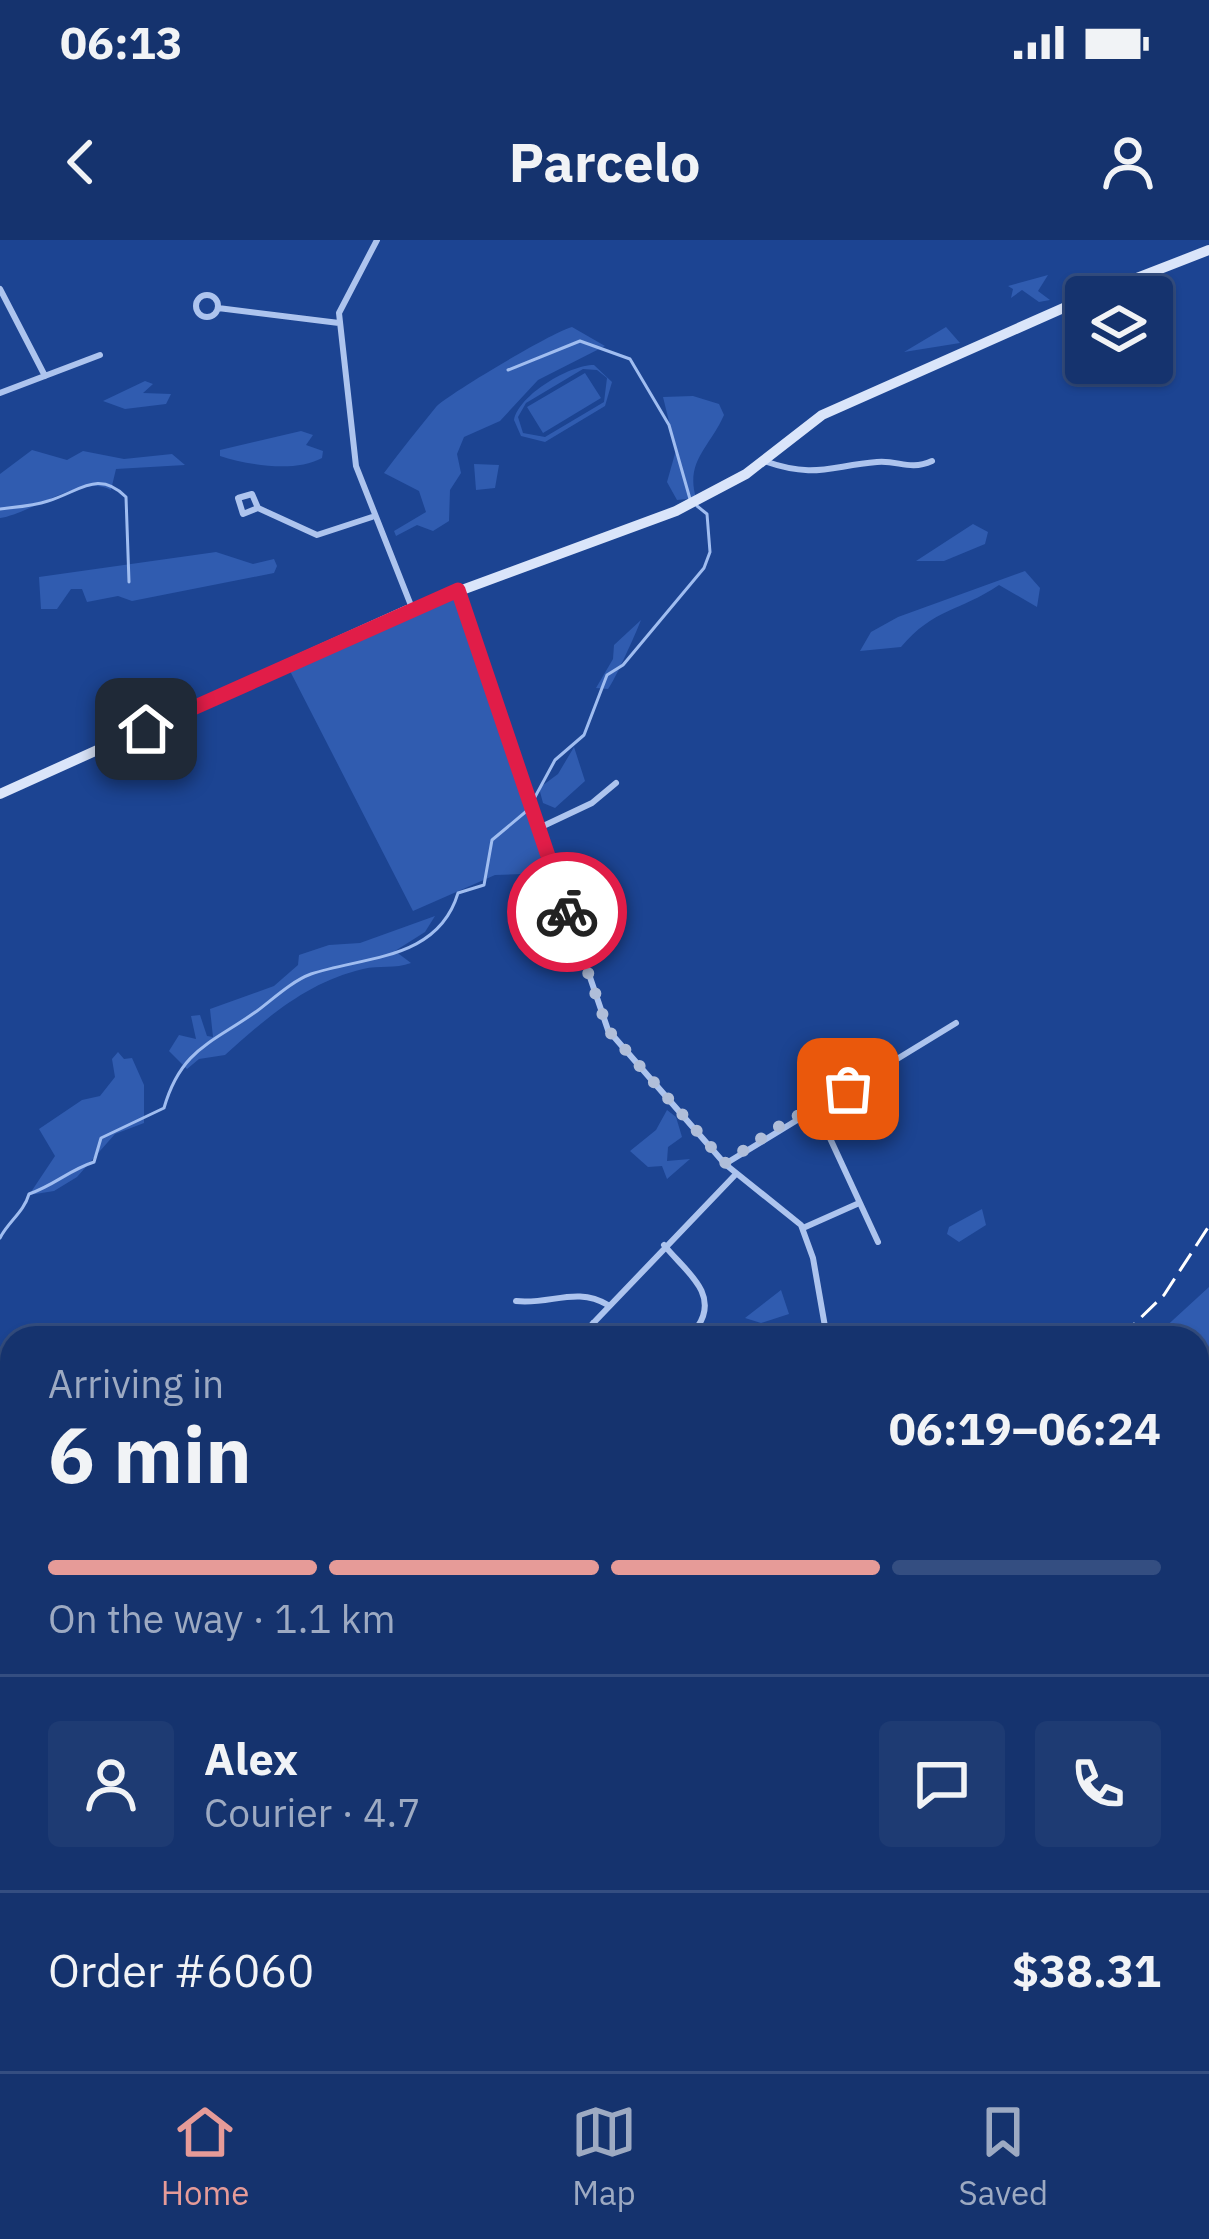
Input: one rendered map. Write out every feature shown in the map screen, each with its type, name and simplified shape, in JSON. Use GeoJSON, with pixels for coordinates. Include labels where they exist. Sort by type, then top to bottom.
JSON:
{"type":"FeatureCollection","features":[{"type":"Feature","properties":{"kind":"main road"},"geometry":{"type":"LineString","coordinates":[[1142,276],[1209,250]]}},
{"type":"Feature","properties":{"kind":"main road"},"geometry":{"type":"LineString","coordinates":[[0,794],[412,608],[662,518],[764,461],[818,418],[1065,307]]}},
{"type":"Feature","properties":{"kind":"street"},"geometry":{"type":"LineString","coordinates":[[376,240],[344,296],[340,323],[352,448],[372,518],[412,608]]}},
{"type":"Feature","properties":{"kind":"street"},"geometry":{"type":"LineString","coordinates":[[0,289],[45,376]]}},
{"type":"Feature","properties":{"kind":"street"},"geometry":{"type":"LineString","coordinates":[[218,308],[340,323]]}},
{"type":"Feature","properties":{"kind":"street"},"geometry":{"type":"LineString","coordinates":[[0,393],[100,356]]}},
{"type":"Feature","properties":{"kind":"street"},"geometry":{"type":"LineString","coordinates":[[764,461],[824,472],[876,462],[909,468],[930,462]]}},
{"type":"Feature","properties":{"kind":"street"},"geometry":{"type":"LineString","coordinates":[[258,508],[317,535],[372,518]]}},
{"type":"Feature","properties":{"kind":"street"},"geometry":{"type":"LineString","coordinates":[[458,590],[608,1030],[725,1163],[803,1228],[824,1326]]}},
{"type":"Feature","properties":{"kind":"street"},"geometry":{"type":"LineString","coordinates":[[539,828],[592,803],[616,783]]}},
{"type":"Feature","properties":{"kind":"street"},"geometry":{"type":"LineString","coordinates":[[725,1163],[956,1023]]}},
{"type":"Feature","properties":{"kind":"street"},"geometry":{"type":"LineString","coordinates":[[816,1108],[878,1242]]}},
{"type":"Feature","properties":{"kind":"street"},"geometry":{"type":"LineString","coordinates":[[590,1326],[736,1174]]}},
{"type":"Feature","properties":{"kind":"street"},"geometry":{"type":"LineString","coordinates":[[803,1228],[857,1204]]}},
{"type":"Feature","properties":{"kind":"street"},"geometry":{"type":"LineString","coordinates":[[664,1245],[703,1289],[706,1304],[698,1326]]}},
{"type":"Feature","properties":{"kind":"street"},"geometry":{"type":"LineString","coordinates":[[516,1300],[542,1302],[577,1293],[608,1305]]}},
{"type":"Feature","properties":{"kind":"street"},"geometry":{"type":"LineString","coordinates":[[593,1323],[597,1326]]}},
{"type":"Feature","properties":{"kind":"shaded area"},"geometry":{"type":"Polygon","coordinates":[[[1048,275],[1038,291],[1050,300],[1039,302],[1022,290],[1011,298],[1013,289],[1008,286],[1048,275]]]}},
{"type":"Feature","properties":{"kind":"shaded area"},"geometry":{"type":"Polygon","coordinates":[[[572,327],[605,346],[538,380],[500,421],[464,437],[457,454],[461,473],[450,490],[449,521],[433,531],[417,525],[396,536],[394,531],[426,512],[419,491],[384,473],[436,407],[501,364],[572,327]]]}},
{"type":"Feature","properties":{"kind":"shaded area"},"geometry":{"type":"Polygon","coordinates":[[[946,327],[960,343],[904,352],[946,327]]]}},
{"type":"Feature","properties":{"kind":"shaded area"},"geometry":{"type":"Polygon","coordinates":[[[594,365],[612,382],[605,406],[545,442],[521,436],[514,420],[525,401],[546,383],[584,366],[594,365]],[[583,369],[526,403],[518,417],[523,433],[545,437],[604,402],[607,378],[597,370],[583,369]]]}},
{"type":"Feature","properties":{"kind":"shaded area"},"geometry":{"type":"Polygon","coordinates":[[[585,373],[601,398],[543,433],[527,407],[585,373]]]}},
{"type":"Feature","properties":{"kind":"shaded area"},"geometry":{"type":"Polygon","coordinates":[[[145,381],[153,384],[143,393],[171,394],[166,404],[125,409],[103,401],[145,381]]]}},
{"type":"Feature","properties":{"kind":"shaded area"},"geometry":{"type":"Polygon","coordinates":[[[693,396],[719,404],[724,415],[696,464],[696,498],[677,500],[667,482],[676,450],[663,397],[693,396]]]}},
{"type":"Feature","properties":{"kind":"shaded area"},"geometry":{"type":"Polygon","coordinates":[[[301,431],[313,435],[306,445],[323,451],[322,458],[285,466],[220,456],[220,450],[301,431]]]}},
{"type":"Feature","properties":{"kind":"shaded area"},"geometry":{"type":"Polygon","coordinates":[[[32,450],[67,460],[83,451],[124,459],[172,454],[185,465],[116,469],[111,490],[99,486],[71,490],[0,518],[0,474],[32,450]]]}},
{"type":"Feature","properties":{"kind":"shaded area"},"geometry":{"type":"Polygon","coordinates":[[[474,464],[499,465],[495,488],[476,490],[474,464]]]}},
{"type":"Feature","properties":{"kind":"shaded area"},"geometry":{"type":"Polygon","coordinates":[[[973,524],[988,532],[985,544],[944,561],[916,561],[973,524]]]}},
{"type":"Feature","properties":{"kind":"shaded area"},"geometry":{"type":"Polygon","coordinates":[[[216,552],[253,564],[274,559],[277,566],[274,573],[132,601],[118,596],[87,602],[82,589],[71,589],[57,609],[41,609],[39,577],[216,552]]]}},
{"type":"Feature","properties":{"kind":"shaded area"},"geometry":{"type":"Polygon","coordinates":[[[1025,571],[1040,588],[1037,607],[999,585],[936,617],[901,647],[860,651],[871,632],[898,617],[1025,571]]]}},
{"type":"Feature","properties":{"kind":"shaded area"},"geometry":{"type":"Polygon","coordinates":[[[452,599],[461,602],[553,873],[495,875],[413,911],[290,671],[452,599]]]}},
{"type":"Feature","properties":{"kind":"shaded area"},"geometry":{"type":"Polygon","coordinates":[[[641,620],[608,689],[596,688],[613,659],[614,645],[641,620]]]}},
{"type":"Feature","properties":{"kind":"shaded area"},"geometry":{"type":"Polygon","coordinates":[[[574,747],[585,781],[555,808],[543,803],[539,788],[558,774],[574,747]]]}},
{"type":"Feature","properties":{"kind":"shaded area"},"geometry":{"type":"Polygon","coordinates":[[[435,916],[425,932],[395,951],[411,963],[363,969],[323,983],[271,1015],[225,1055],[199,1059],[187,1069],[169,1051],[179,1035],[196,1039],[191,1016],[200,1015],[207,1036],[213,1037],[210,1009],[274,986],[298,965],[299,955],[329,945],[360,943],[435,916]]]}},
{"type":"Feature","properties":{"kind":"shaded area"},"geometry":{"type":"Polygon","coordinates":[[[118,1052],[124,1059],[132,1058],[144,1085],[144,1123],[115,1134],[77,1177],[54,1191],[29,1195],[55,1156],[39,1129],[82,1100],[100,1096],[115,1077],[112,1059],[118,1052]]]}},
{"type":"Feature","properties":{"kind":"shaded area"},"geometry":{"type":"Polygon","coordinates":[[[667,1110],[676,1117],[682,1137],[668,1147],[667,1161],[690,1159],[667,1179],[662,1166],[648,1167],[630,1151],[656,1130],[667,1110]]]}},
{"type":"Feature","properties":{"kind":"shaded area"},"geometry":{"type":"Polygon","coordinates":[[[982,1209],[986,1225],[959,1242],[947,1234],[949,1227],[982,1209]]]}},
{"type":"Feature","properties":{"kind":"shaded area"},"geometry":{"type":"Polygon","coordinates":[[[1209,1287],[1209,1326],[1166,1326],[1209,1287]]]}},
{"type":"Feature","properties":{"kind":"shaded area"},"geometry":{"type":"Polygon","coordinates":[[[781,1290],[789,1314],[761,1323],[745,1318],[781,1290]]]}},
{"type":"Feature","properties":{"kind":"waterway"},"geometry":{"type":"LineString","coordinates":[[508,370],[580,341],[630,359],[669,425],[690,499]]}},
{"type":"Feature","properties":{"kind":"waterway"},"geometry":{"type":"LineString","coordinates":[[0,509],[42,503],[88,485],[116,489],[126,497],[129,582]]}},
{"type":"Feature","properties":{"kind":"waterway"},"geometry":{"type":"LineString","coordinates":[[535,797],[555,760],[584,735],[607,675],[623,665],[704,568],[710,552],[707,514],[697,506]]}},
{"type":"Feature","properties":{"kind":"waterway"},"geometry":{"type":"LineString","coordinates":[[0,1238],[29,1194],[94,1162],[101,1138],[164,1108],[179,1072],[212,1040],[304,977],[398,952],[434,931],[458,893],[484,885],[492,840],[529,809]]}},
{"type":"Feature","properties":{"kind":"railway"},"geometry":{"type":"LineString","coordinates":[[1132,1326],[1164,1295],[1209,1226]]}},
{"type":"Feature","properties":{"kind":"way so far"},"geometry":{"type":"LineString","coordinates":[[567,912],[608,1030],[725,1163],[784,1123],[848,1089]]}},
{"type":"Feature","properties":{"kind":"route"},"geometry":{"type":"LineString","coordinates":[[146,729],[458,590],[567,912]]}}]}
